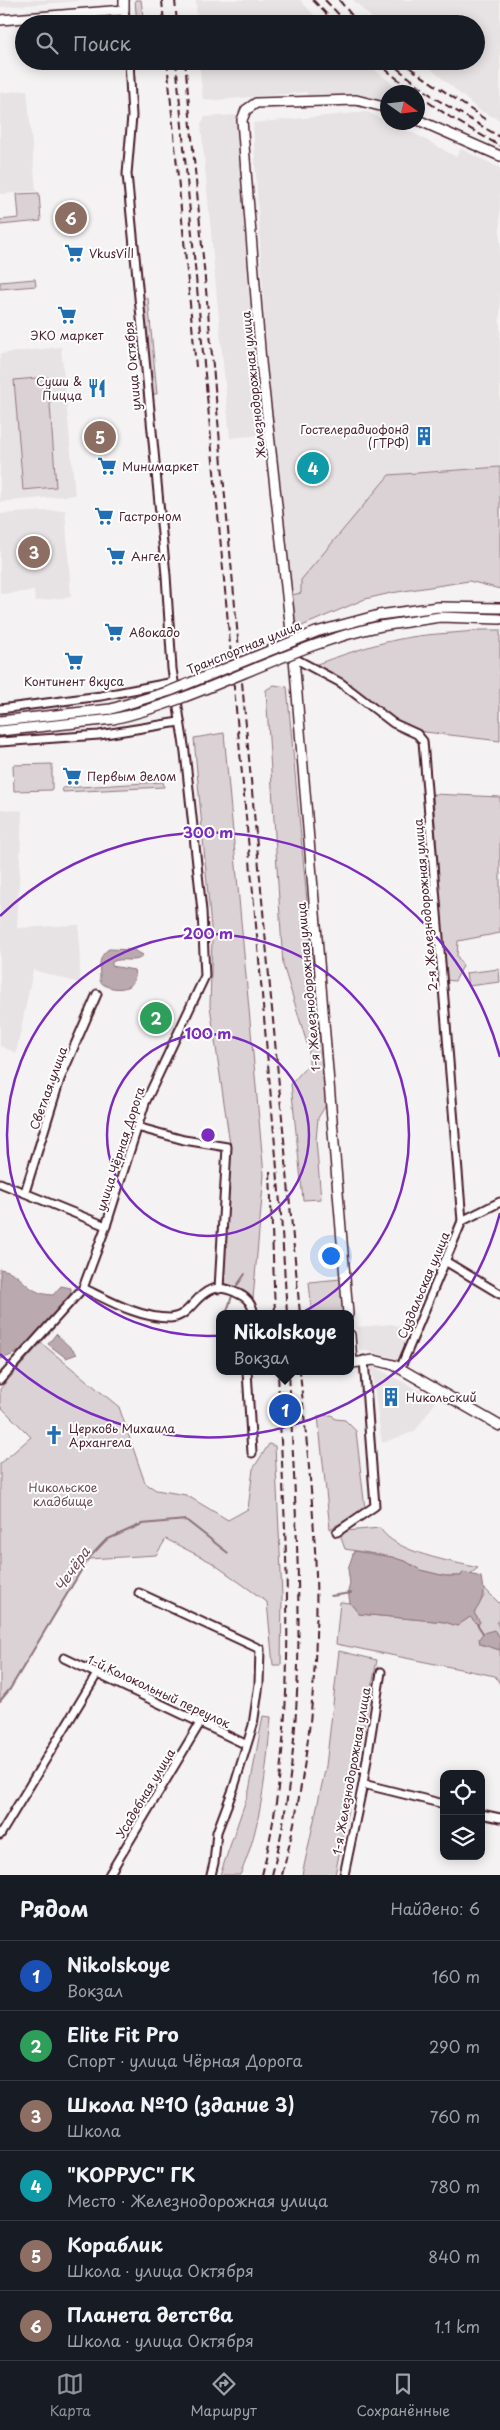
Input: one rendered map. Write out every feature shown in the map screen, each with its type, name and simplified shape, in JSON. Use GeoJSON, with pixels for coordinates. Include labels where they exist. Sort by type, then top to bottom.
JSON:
{"type":"FeatureCollection","features":[{"type":"Feature","properties":{"kind":"street"},"geometry":{"type":"LineString","coordinates":[[124,0],[125,15]]}},
{"type":"Feature","properties":{"kind":"street"},"geometry":{"type":"LineString","coordinates":[[62,15],[124,10]]}},
{"type":"Feature","properties":{"kind":"street"},"geometry":{"type":"LineString","coordinates":[[0,20],[15,19]]}},
{"type":"Feature","properties":{"kind":"street","name":"улица Октября"},"geometry":{"type":"LineString","coordinates":[[129,70],[132,116],[127,174],[166,575],[174,682]]}},
{"type":"Feature","properties":{"kind":"street","name":"Железнодорожная улица"},"geometry":{"type":"LineString","coordinates":[[294,658],[260,343],[242,120],[246,110],[256,103],[321,99],[356,100],[380,106]]}},
{"type":"Feature","properties":{"kind":"street"},"geometry":{"type":"LineString","coordinates":[[425,123],[500,156]]}},
{"type":"Feature","properties":{"kind":"street","name":"Транспортная улица"},"geometry":{"type":"LineString","coordinates":[[0,721],[111,708],[170,691],[316,632],[379,615],[438,607],[500,608]]}},
{"type":"Feature","properties":{"kind":"street","name":"Транспортная улица"},"geometry":{"type":"LineString","coordinates":[[0,731],[113,719],[151,709],[320,642],[381,626],[440,617],[500,619]]}},
{"type":"Feature","properties":{"kind":"street","name":"2-я Железнодорожная улица"},"geometry":{"type":"LineString","coordinates":[[294,658],[341,683],[393,723],[417,734],[423,741],[462,1221]]}},
{"type":"Feature","properties":{"kind":"street","name":"1-я Железнодорожная улица"},"geometry":{"type":"LineString","coordinates":[[294,658],[348,1310]]}},
{"type":"Feature","properties":{"kind":"street"},"geometry":{"type":"LineString","coordinates":[[0,709],[101,696],[174,682]]}},
{"type":"Feature","properties":{"kind":"street","name":"улица Чёрная Дорога"},"geometry":{"type":"LineString","coordinates":[[0,1380],[84,1288],[106,1226],[144,1104],[205,976],[202,911],[185,752],[174,682]]}},
{"type":"Feature","properties":{"kind":"street"},"geometry":{"type":"LineString","coordinates":[[0,742],[99,734],[179,722]]}},
{"type":"Feature","properties":{"kind":"street","name":"Светлая улица"},"geometry":{"type":"LineString","coordinates":[[25,1192],[60,1079],[97,994]]}},
{"type":"Feature","properties":{"kind":"street"},"geometry":{"type":"LineString","coordinates":[[137,1127],[184,1140],[227,1147],[219,1289]]}},
{"type":"Feature","properties":{"kind":"street"},"geometry":{"type":"LineString","coordinates":[[0,1183],[106,1226]]}},
{"type":"Feature","properties":{"kind":"street","name":"Суздальская улица"},"geometry":{"type":"LineString","coordinates":[[400,1368],[462,1221],[500,1202]]}},
{"type":"Feature","properties":{"kind":"street"},"geometry":{"type":"LineString","coordinates":[[446,1261],[500,1294]]}},
{"type":"Feature","properties":{"kind":"street"},"geometry":{"type":"LineString","coordinates":[[84,1288],[127,1309],[170,1318],[185,1312],[202,1294],[219,1289],[235,1292],[244,1297],[253,1306],[254,1310]]}},
{"type":"Feature","properties":{"kind":"street"},"geometry":{"type":"LineString","coordinates":[[337,1532],[375,1506],[364,1360]]}},
{"type":"Feature","properties":{"kind":"street"},"geometry":{"type":"LineString","coordinates":[[354,1362],[364,1360],[381,1361],[400,1368],[500,1426]]}},
{"type":"Feature","properties":{"kind":"street"},"geometry":{"type":"LineString","coordinates":[[247,1375],[252,1452]]}},
{"type":"Feature","properties":{"kind":"street"},"geometry":{"type":"LineString","coordinates":[[139,1593],[260,1649],[259,1684],[253,1725],[245,1744],[234,1787],[217,1832],[214,1863],[210,1875]]}},
{"type":"Feature","properties":{"kind":"street","name":"1-й Колокольный переулок"},"geometry":{"type":"LineString","coordinates":[[64,1658],[245,1744]]}},
{"type":"Feature","properties":{"kind":"street","name":"1-я Железнодорожная улица"},"geometry":{"type":"LineString","coordinates":[[344,1875],[363,1784],[381,1672]]}},
{"type":"Feature","properties":{"kind":"street"},"geometry":{"type":"LineString","coordinates":[[0,1835],[97,1674]]}},
{"type":"Feature","properties":{"kind":"street","name":"Усадебная улица"},"geometry":{"type":"LineString","coordinates":[[109,1875],[200,1723]]}},
{"type":"Feature","properties":{"kind":"street"},"geometry":{"type":"LineString","coordinates":[[363,1784],[440,1803]]}},
{"type":"Feature","properties":{"kind":"street"},"geometry":{"type":"LineString","coordinates":[[485,1815],[500,1818]]}},
{"type":"Feature","properties":{"kind":"shaded area"},"geometry":{"type":"Polygon","coordinates":[[[0,0],[78,0],[78,1],[0,7],[0,0]]]}},
{"type":"Feature","properties":{"kind":"shaded area"},"geometry":{"type":"Polygon","coordinates":[[[196,0],[300,0],[314,15],[197,15],[196,0]]]}},
{"type":"Feature","properties":{"kind":"shaded area"},"geometry":{"type":"Polygon","coordinates":[[[353,0],[500,0],[500,120],[479,110],[432,70],[485,70],[485,15],[369,15],[353,0]]]}},
{"type":"Feature","properties":{"kind":"shaded area"},"geometry":{"type":"Polygon","coordinates":[[[200,70],[375,70],[393,85],[380,85],[380,101],[358,96],[307,96],[307,92],[216,100],[203,99],[200,70]]]}},
{"type":"Feature","properties":{"kind":"shaded area"},"geometry":{"type":"Polygon","coordinates":[[[27,90],[36,191],[0,194],[0,93],[27,90]]]}},
{"type":"Feature","properties":{"kind":"shaded area"},"geometry":{"type":"Polygon","coordinates":[[[367,112],[380,118],[380,130],[406,130],[456,157],[461,149],[500,168],[500,467],[389,475],[301,593],[292,595],[269,395],[253,123],[367,112]]]}},
{"type":"Feature","properties":{"kind":"shaded area"},"geometry":{"type":"Polygon","coordinates":[[[237,115],[249,299],[261,435],[230,438],[201,124],[205,117],[237,115]]]}},
{"type":"Feature","properties":{"kind":"shaded area"},"geometry":{"type":"Polygon","coordinates":[[[61,347],[75,495],[0,502],[0,354],[61,347]]]}},
{"type":"Feature","properties":{"kind":"shaded area"},"geometry":{"type":"Polygon","coordinates":[[[65,510],[71,597],[35,601],[34,591],[0,594],[0,514],[65,510]]]}},
{"type":"Feature","properties":{"kind":"shaded area"},"geometry":{"type":"Polygon","coordinates":[[[0,809],[22,811],[17,928],[79,925],[80,983],[33,970],[16,1053],[0,1046],[0,809]]]}},
{"type":"Feature","properties":{"kind":"shaded area"},"geometry":{"type":"Polygon","coordinates":[[[109,949],[134,950],[143,955],[133,960],[116,960],[112,962],[112,966],[134,970],[135,978],[133,983],[122,988],[116,988],[104,985],[100,981],[101,959],[109,949]]]}},
{"type":"Feature","properties":{"kind":"shaded area"},"geometry":{"type":"Polygon","coordinates":[[[0,1269],[14,1274],[30,1287],[43,1294],[53,1295],[61,1286],[71,1288],[71,1299],[30,1343],[11,1356],[0,1359],[0,1269]]]}},
{"type":"Feature","properties":{"kind":"shaded area"},"geometry":{"type":"Polygon","coordinates":[[[392,1324],[409,1331],[398,1359],[359,1349],[357,1327],[392,1324]]]}},
{"type":"Feature","properties":{"kind":"shaded area"},"geometry":{"type":"Polygon","coordinates":[[[56,1334],[77,1354],[66,1358],[48,1344],[56,1334]]]}},
{"type":"Feature","properties":{"kind":"shaded area"},"geometry":{"type":"Polygon","coordinates":[[[371,1365],[437,1400],[415,1431],[382,1443],[371,1365]]]}},
{"type":"Feature","properties":{"kind":"shaded area"},"geometry":{"type":"Polygon","coordinates":[[[354,1551],[392,1557],[407,1562],[420,1570],[445,1576],[461,1576],[463,1572],[481,1577],[482,1596],[480,1604],[474,1613],[480,1622],[478,1625],[470,1617],[457,1626],[445,1622],[359,1614],[350,1603],[348,1591],[350,1584],[348,1569],[354,1551]]]}},
{"type":"Feature","properties":{"kind":"shaded area"},"geometry":{"type":"Polygon","coordinates":[[[494,1630],[500,1637],[500,1650],[480,1644],[479,1639],[483,1633],[494,1630]]]}},
{"type":"Feature","properties":{"kind":"green space"},"geometry":{"type":"Polygon","coordinates":[[[135,0],[141,0],[143,15],[136,15],[135,0]]]}},
{"type":"Feature","properties":{"kind":"green space"},"geometry":{"type":"Polygon","coordinates":[[[39,193],[41,221],[0,225],[0,220],[19,218],[17,194],[39,193]]]}},
{"type":"Feature","properties":{"kind":"green space"},"geometry":{"type":"Polygon","coordinates":[[[35,279],[36,286],[0,289],[0,282],[35,279]]]}},
{"type":"Feature","properties":{"kind":"green space"},"geometry":{"type":"Polygon","coordinates":[[[148,298],[157,394],[151,394],[141,299],[148,298]]]}},
{"type":"Feature","properties":{"kind":"green space"},"geometry":{"type":"Polygon","coordinates":[[[48,377],[56,487],[23,490],[14,380],[48,377]]]}},
{"type":"Feature","properties":{"kind":"green space"},"geometry":{"type":"Polygon","coordinates":[[[500,467],[500,589],[469,581],[391,593],[365,599],[295,629],[292,595],[301,593],[301,580],[389,475],[500,467]]]}},
{"type":"Feature","properties":{"kind":"green space"},"geometry":{"type":"Polygon","coordinates":[[[480,630],[500,630],[500,741],[425,732],[400,724],[317,664],[357,650],[398,639],[480,630]]]}},
{"type":"Feature","properties":{"kind":"green space"},"geometry":{"type":"Polygon","coordinates":[[[274,685],[287,687],[326,1105],[318,1118],[316,1140],[321,1199],[303,1200],[291,1084],[309,1064],[309,1050],[283,965],[266,690],[274,685]]]}},
{"type":"Feature","properties":{"kind":"green space"},"geometry":{"type":"Polygon","coordinates":[[[224,733],[264,1175],[253,1299],[224,1282],[230,1144],[210,1006],[212,939],[194,738],[224,733]]]}},
{"type":"Feature","properties":{"kind":"green space"},"geometry":{"type":"Polygon","coordinates":[[[52,764],[52,790],[14,791],[13,765],[52,764]]]}},
{"type":"Feature","properties":{"kind":"green space"},"geometry":{"type":"Polygon","coordinates":[[[163,782],[164,787],[63,792],[62,788],[163,782]]]}},
{"type":"Feature","properties":{"kind":"green space"},"geometry":{"type":"Polygon","coordinates":[[[433,794],[500,797],[500,933],[458,941],[457,956],[463,966],[455,981],[445,980],[433,794]]]}},
{"type":"Feature","properties":{"kind":"green space"},"geometry":{"type":"Polygon","coordinates":[[[499,969],[500,982],[468,986],[466,973],[499,969]]]}},
{"type":"Feature","properties":{"kind":"green space"},"geometry":{"type":"Polygon","coordinates":[[[341,1279],[344,1310],[312,1310],[309,1282],[341,1279]]]}},
{"type":"Feature","properties":{"kind":"green space","name":"Никольское кладбище"},"geometry":{"type":"Polygon","coordinates":[[[41,1343],[119,1407],[145,1483],[156,1490],[186,1495],[228,1520],[248,1509],[253,1469],[269,1444],[275,1446],[282,1595],[281,1665],[273,1665],[267,1602],[211,1562],[166,1539],[156,1555],[88,1559],[10,1689],[0,1701],[0,1464],[31,1437],[0,1406],[0,1389],[41,1343]]]}},
{"type":"Feature","properties":{"kind":"green space"},"geometry":{"type":"Polygon","coordinates":[[[332,1415],[335,1419],[345,1420],[356,1431],[365,1509],[330,1529],[318,1416],[332,1415]]]}},
{"type":"Feature","properties":{"kind":"green space"},"geometry":{"type":"Polygon","coordinates":[[[380,1528],[387,1537],[410,1550],[478,1568],[470,1574],[463,1572],[461,1576],[445,1576],[420,1570],[407,1562],[392,1557],[345,1549],[341,1538],[345,1531],[380,1528]]]}},
{"type":"Feature","properties":{"kind":"green space"},"geometry":{"type":"Polygon","coordinates":[[[484,1588],[500,1604],[500,1619],[497,1623],[500,1637],[493,1630],[481,1644],[500,1650],[500,1684],[495,1676],[336,1644],[340,1602],[350,1603],[359,1614],[445,1622],[457,1626],[470,1617],[480,1622],[474,1613],[484,1596],[484,1588]]]}},
{"type":"Feature","properties":{"kind":"green space"},"geometry":{"type":"Polygon","coordinates":[[[339,1651],[377,1660],[335,1875],[302,1875],[326,1766],[339,1651]]]}},
{"type":"Feature","properties":{"kind":"green space"},"geometry":{"type":"Polygon","coordinates":[[[263,1716],[271,1717],[262,1798],[253,1837],[240,1875],[220,1875],[249,1791],[263,1716]]]}},
{"type":"Feature","properties":{"kind":"waterway"},"geometry":{"type":"LineString","coordinates":[[236,1287],[245,1274]]}},
{"type":"Feature","properties":{"kind":"waterway"},"geometry":{"type":"LineString","coordinates":[[227,1310],[232,1296]]}},
{"type":"Feature","properties":{"kind":"waterway","name":"Чечёра"},"geometry":{"type":"LineString","coordinates":[[0,1701],[10,1689],[88,1559],[106,1540],[142,1524],[186,1520],[228,1553]]}},
{"type":"Feature","properties":{"kind":"waterway","name":"Чечёра"},"geometry":{"type":"LineString","coordinates":[[331,1596],[351,1593]]}},
{"type":"Feature","properties":{"kind":"waterway","name":"Чечёра"},"geometry":{"type":"LineString","coordinates":[[477,1624],[483,1633]]}},
{"type":"Feature","properties":{"kind":"railway"},"geometry":{"type":"LineString","coordinates":[[162,0],[163,15]]}},
{"type":"Feature","properties":{"kind":"railway"},"geometry":{"type":"LineString","coordinates":[[175,0],[176,15]]}},
{"type":"Feature","properties":{"kind":"railway"},"geometry":{"type":"LineString","coordinates":[[313,0],[327,15]]}},
{"type":"Feature","properties":{"kind":"railway"},"geometry":{"type":"LineString","coordinates":[[325,0],[339,15]]}},
{"type":"Feature","properties":{"kind":"railway"},"geometry":{"type":"LineString","coordinates":[[339,0],[352,15]]}},
{"type":"Feature","properties":{"kind":"railway"},"geometry":{"type":"LineString","coordinates":[[168,70],[196,367]]}},
{"type":"Feature","properties":{"kind":"railway"},"geometry":{"type":"LineString","coordinates":[[177,70],[257,936],[281,1215],[287,1310]]}},
{"type":"Feature","properties":{"kind":"railway"},"geometry":{"type":"LineString","coordinates":[[186,70],[300,1310]]}},
{"type":"Feature","properties":{"kind":"railway"},"geometry":{"type":"LineString","coordinates":[[386,70],[405,85]]}},
{"type":"Feature","properties":{"kind":"railway"},"geometry":{"type":"LineString","coordinates":[[399,70],[436,99],[500,137]]}},
{"type":"Feature","properties":{"kind":"railway"},"geometry":{"type":"LineString","coordinates":[[413,70],[489,122]]}},
{"type":"Feature","properties":{"kind":"railway"},"geometry":{"type":"LineString","coordinates":[[425,100],[450,117],[500,146]]}},
{"type":"Feature","properties":{"kind":"railway"},"geometry":{"type":"LineString","coordinates":[[270,1171],[275,1310]]}},
{"type":"Feature","properties":{"kind":"railway"},"geometry":{"type":"LineString","coordinates":[[262,1875],[274,1813],[282,1750],[286,1687],[286,1561],[278,1375]]}},
{"type":"Feature","properties":{"kind":"railway"},"geometry":{"type":"LineString","coordinates":[[272,1875],[285,1813],[293,1750],[297,1687],[298,1561],[289,1375]]}},
{"type":"Feature","properties":{"kind":"railway"},"geometry":{"type":"LineString","coordinates":[[282,1875],[305,1764],[310,1726],[315,1650],[315,1550],[300,1375]]}},
{"type":"Feature","properties":{"kind":"place","name":"Планета детства"},"geometry":{"type":"Point","coordinates":[71,218]}},
{"type":"Feature","properties":{"kind":"place","name":"VkusVill"},"geometry":{"type":"Point","coordinates":[74,253]}},
{"type":"Feature","properties":{"kind":"place","name":"ЭКО маркет"},"geometry":{"type":"Point","coordinates":[67,315]}},
{"type":"Feature","properties":{"kind":"place","name":"Суши & Пицца"},"geometry":{"type":"Point","coordinates":[97,388]}},
{"type":"Feature","properties":{"kind":"place","name":"Гостелерадиофонд (ГТРФ)"},"geometry":{"type":"Point","coordinates":[424,436]}},
{"type":"Feature","properties":{"kind":"place","name":"Кораблик"},"geometry":{"type":"Point","coordinates":[100,437]}},
{"type":"Feature","properties":{"kind":"place","name":"Минимаркет"},"geometry":{"type":"Point","coordinates":[107,466]}},
{"type":"Feature","properties":{"kind":"place","name":"\"КОРРУС\" ГК"},"geometry":{"type":"Point","coordinates":[313,468]}},
{"type":"Feature","properties":{"kind":"place","name":"Гастроном"},"geometry":{"type":"Point","coordinates":[104,516]}},
{"type":"Feature","properties":{"kind":"place","name":"Школа №10 (здание 3)"},"geometry":{"type":"Point","coordinates":[34,552]}},
{"type":"Feature","properties":{"kind":"place","name":"Ангел"},"geometry":{"type":"Point","coordinates":[116,556]}},
{"type":"Feature","properties":{"kind":"place","name":"Авокадо"},"geometry":{"type":"Point","coordinates":[114,632]}},
{"type":"Feature","properties":{"kind":"place","name":"Континент вкуса"},"geometry":{"type":"Point","coordinates":[74,661]}},
{"type":"Feature","properties":{"kind":"place","name":"Первым делом"},"geometry":{"type":"Point","coordinates":[72,776]}},
{"type":"Feature","properties":{"kind":"place","name":"Elite Fit Pro"},"geometry":{"type":"Point","coordinates":[156,1018]}},
{"type":"Feature","properties":{"kind":"place","name":"Никольский"},"geometry":{"type":"Point","coordinates":[391,1397]}},
{"type":"Feature","properties":{"kind":"place","name":"Nikolskoye"},"geometry":{"type":"Point","coordinates":[285,1410]}},
{"type":"Feature","properties":{"kind":"place","name":"Церковь Михаила Архангела"},"geometry":{"type":"Point","coordinates":[54,1435]}}]}
